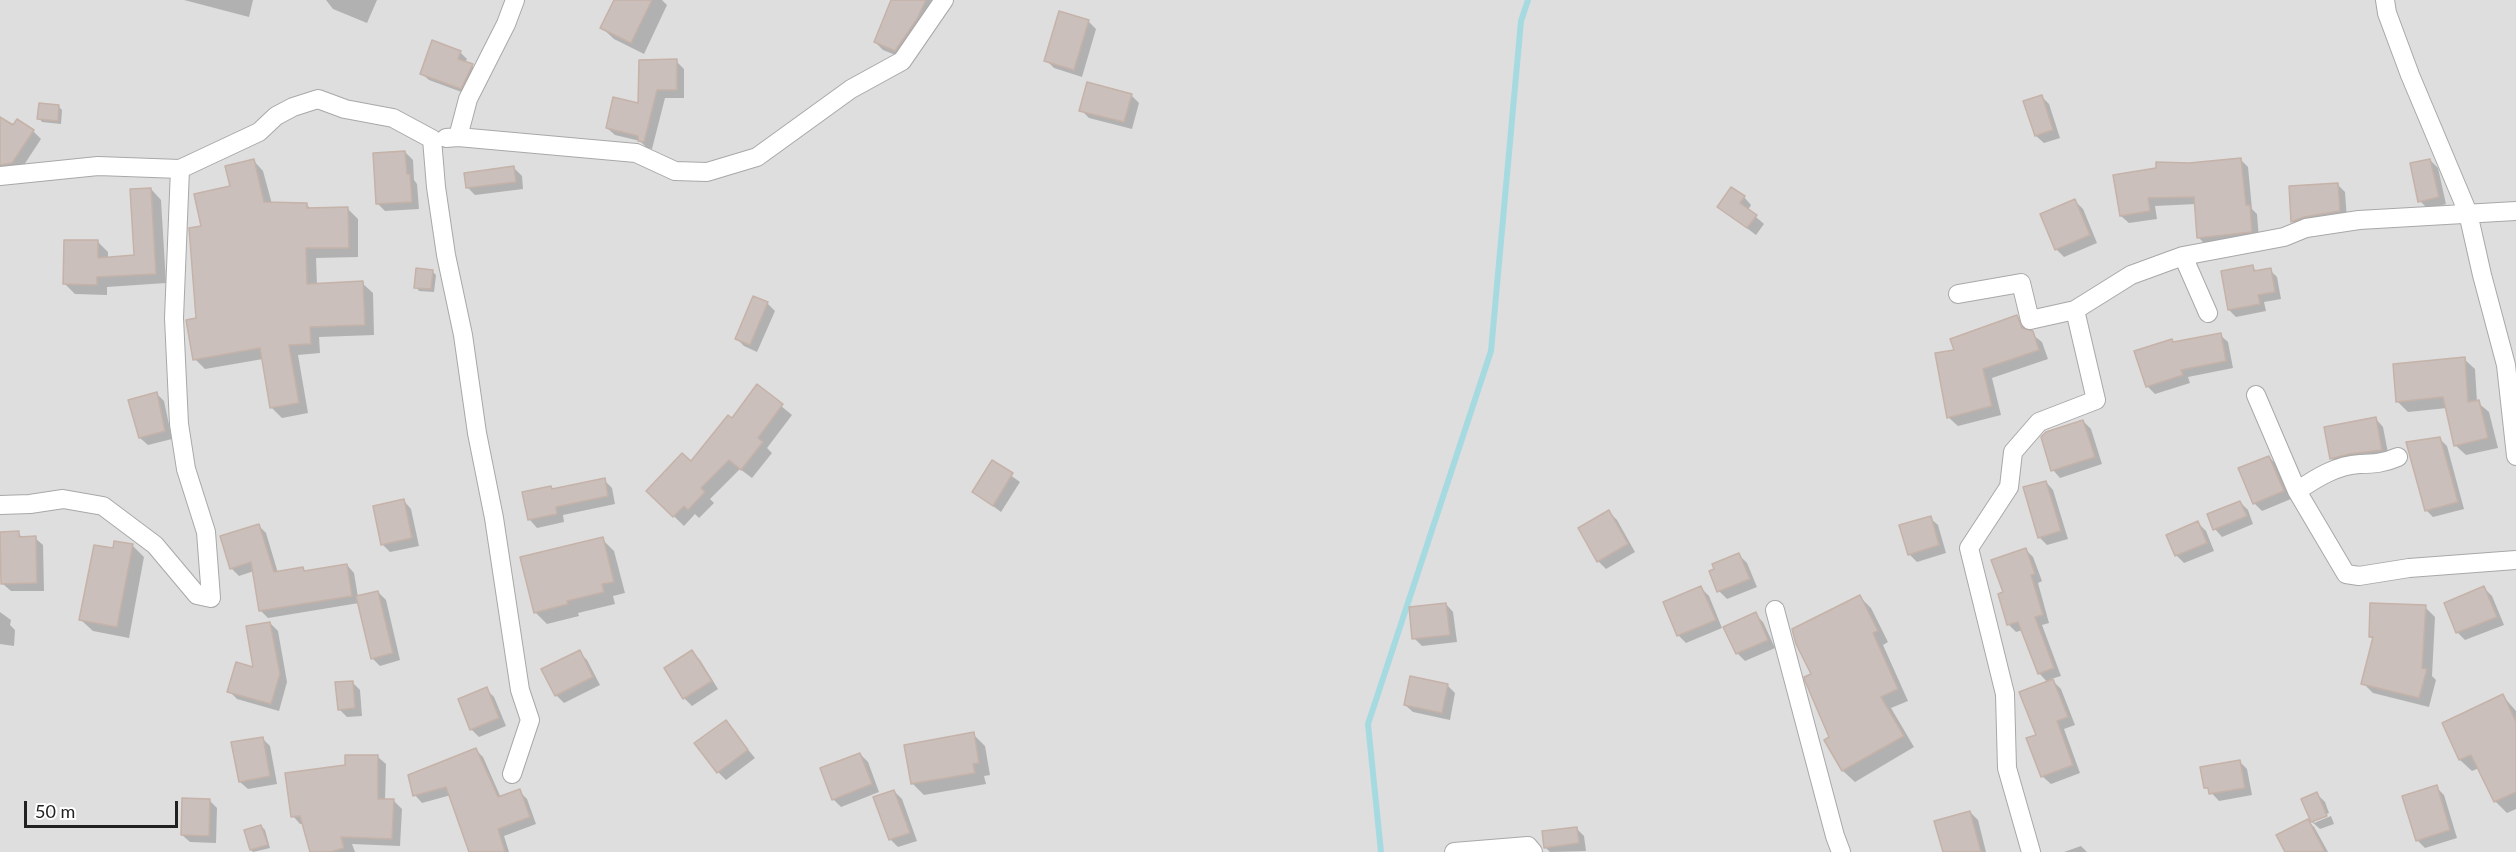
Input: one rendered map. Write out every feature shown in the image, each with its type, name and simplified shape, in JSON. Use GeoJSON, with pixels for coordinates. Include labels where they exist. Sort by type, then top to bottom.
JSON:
{"type":"FeatureCollection","features":[{"type":"Feature","properties":{"kind":"street"},"geometry":{"type":"LineString","coordinates":[[458,137],[468,99],[506,24],[515,0]]}},
{"type":"Feature","properties":{"kind":"street"},"geometry":{"type":"LineString","coordinates":[[0,176],[98,166],[180,169],[259,132],[276,116],[293,107],[318,99],[345,109],[393,118],[432,139],[458,137],[636,153],[675,171],[707,172],[757,157],[851,89],[902,61],[944,0]]}},
{"type":"Feature","properties":{"kind":"street"},"geometry":{"type":"LineString","coordinates":[[2385,0],[2387,13],[2410,75],[2468,213],[2513,384],[2516,456]]}},
{"type":"Feature","properties":{"kind":"street"},"geometry":{"type":"LineString","coordinates":[[432,139],[446,255],[463,335],[477,434],[494,518],[520,690],[530,720],[512,774]]}},
{"type":"Feature","properties":{"kind":"street"},"geometry":{"type":"LineString","coordinates":[[0,505],[30,504],[63,499],[103,506],[155,545],[197,595],[211,598],[206,532],[186,469],[179,424],[174,318],[180,169]]}},
{"type":"Feature","properties":{"kind":"street"},"geometry":{"type":"LineString","coordinates":[[1958,294],[2021,283],[2030,320],[2075,310],[2130,275],[2183,256],[2283,237],[2306,228],[2359,220],[2516,211]]}},
{"type":"Feature","properties":{"kind":"street"},"geometry":{"type":"LineString","coordinates":[[2183,256],[2208,313]]}},
{"type":"Feature","properties":{"kind":"street"},"geometry":{"type":"LineString","coordinates":[[2031,852],[2007,768],[2005,694],[1970,548],[2008,488],[2013,452],[2039,422],[2096,400],[2075,310]]}},
{"type":"Feature","properties":{"kind":"street"},"geometry":{"type":"LineString","coordinates":[[2256,395],[2298,491],[2346,574],[2359,576],[2409,568],[2516,560]]}},
{"type":"Feature","properties":{"kind":"street"},"geometry":{"type":"LineString","coordinates":[[2298,491],[2335,470],[2360,464],[2378,464],[2398,458]]}},
{"type":"Feature","properties":{"kind":"street"},"geometry":{"type":"LineString","coordinates":[[1775,610],[1834,836],[1841,852]]}},
{"type":"Feature","properties":{"kind":"street"},"geometry":{"type":"LineString","coordinates":[[1454,852],[1528,846],[1533,852]]}},
{"type":"Feature","properties":{"kind":"shaded area"},"geometry":{"type":"Polygon","coordinates":[[[0,0],[2516,0],[2516,852],[0,852],[0,0]]]}},
{"type":"Feature","properties":{"kind":"building"},"geometry":{"type":"Polygon","coordinates":[[[614,0],[652,0],[631,43],[600,28],[614,0]]]}},
{"type":"Feature","properties":{"kind":"building"},"geometry":{"type":"Polygon","coordinates":[[[891,0],[926,0],[917,19],[895,51],[874,42],[891,0]]]}},
{"type":"Feature","properties":{"kind":"building"},"geometry":{"type":"Polygon","coordinates":[[[1059,11],[1089,20],[1074,70],[1044,61],[1059,11]]]}},
{"type":"Feature","properties":{"kind":"building"},"geometry":{"type":"Polygon","coordinates":[[[432,40],[461,51],[458,59],[473,64],[461,89],[420,74],[432,40]]]}},
{"type":"Feature","properties":{"kind":"building"},"geometry":{"type":"Polygon","coordinates":[[[677,59],[677,90],[657,90],[644,142],[638,141],[638,136],[606,128],[613,97],[638,103],[639,60],[677,59]]]}},
{"type":"Feature","properties":{"kind":"building"},"geometry":{"type":"Polygon","coordinates":[[[1087,82],[1132,94],[1124,122],[1079,111],[1087,82]]]}},
{"type":"Feature","properties":{"kind":"building"},"geometry":{"type":"Polygon","coordinates":[[[2042,95],[2053,130],[2035,136],[2023,101],[2042,95]]]}},
{"type":"Feature","properties":{"kind":"building"},"geometry":{"type":"Polygon","coordinates":[[[39,103],[59,105],[58,121],[37,119],[39,103]]]}},
{"type":"Feature","properties":{"kind":"building"},"geometry":{"type":"Polygon","coordinates":[[[0,117],[13,125],[17,119],[34,130],[12,163],[0,165],[0,117]]]}},
{"type":"Feature","properties":{"kind":"building"},"geometry":{"type":"Polygon","coordinates":[[[405,151],[407,174],[410,174],[412,202],[376,204],[373,153],[405,151]]]}},
{"type":"Feature","properties":{"kind":"building"},"geometry":{"type":"Polygon","coordinates":[[[2241,158],[2246,205],[2250,205],[2252,232],[2197,238],[2194,197],[2148,198],[2150,211],[2120,216],[2113,175],[2156,168],[2156,162],[2189,163],[2241,158]]]}},
{"type":"Feature","properties":{"kind":"building"},"geometry":{"type":"Polygon","coordinates":[[[254,159],[264,202],[307,203],[307,208],[348,207],[349,248],[306,248],[307,284],[363,281],[365,325],[310,327],[311,344],[289,345],[299,403],[270,408],[260,348],[193,360],[186,320],[196,318],[189,228],[201,226],[194,194],[230,186],[225,166],[254,159]]]}},
{"type":"Feature","properties":{"kind":"building"},"geometry":{"type":"Polygon","coordinates":[[[2430,159],[2439,197],[2418,202],[2410,163],[2430,159]]]}},
{"type":"Feature","properties":{"kind":"building"},"geometry":{"type":"Polygon","coordinates":[[[514,166],[516,182],[466,188],[464,173],[514,166]]]}},
{"type":"Feature","properties":{"kind":"building"},"geometry":{"type":"Polygon","coordinates":[[[2338,183],[2340,211],[2304,217],[2291,222],[2289,186],[2338,183]]]}},
{"type":"Feature","properties":{"kind":"building"},"geometry":{"type":"Polygon","coordinates":[[[1731,187],[1745,196],[1740,203],[1757,215],[1747,228],[1717,207],[1731,187]]]}},
{"type":"Feature","properties":{"kind":"building"},"geometry":{"type":"Polygon","coordinates":[[[151,188],[156,274],[97,277],[97,285],[63,284],[64,240],[98,240],[98,258],[134,255],[130,189],[151,188]]]}},
{"type":"Feature","properties":{"kind":"building"},"geometry":{"type":"Polygon","coordinates":[[[2075,199],[2090,235],[2055,250],[2040,214],[2075,199]]]}},
{"type":"Feature","properties":{"kind":"building"},"geometry":{"type":"Polygon","coordinates":[[[2253,265],[2254,271],[2271,268],[2275,292],[2258,295],[2260,304],[2228,310],[2221,271],[2253,265]]]}},
{"type":"Feature","properties":{"kind":"building"},"geometry":{"type":"Polygon","coordinates":[[[416,268],[433,270],[431,289],[414,288],[416,268]]]}},
{"type":"Feature","properties":{"kind":"building"},"geometry":{"type":"Polygon","coordinates":[[[753,296],[768,302],[750,345],[735,339],[753,296]]]}},
{"type":"Feature","properties":{"kind":"building"},"geometry":{"type":"Polygon","coordinates":[[[2017,315],[2022,328],[2033,331],[2039,350],[1983,369],[1992,406],[1947,418],[1935,353],[1954,350],[1950,339],[2017,315]]]}},
{"type":"Feature","properties":{"kind":"building"},"geometry":{"type":"Polygon","coordinates":[[[2221,333],[2226,361],[2181,370],[2183,375],[2146,387],[2134,351],[2172,339],[2173,342],[2221,333]]]}},
{"type":"Feature","properties":{"kind":"building"},"geometry":{"type":"Polygon","coordinates":[[[2465,357],[2468,402],[2479,400],[2488,438],[2454,446],[2443,397],[2396,402],[2393,364],[2465,357]]]}},
{"type":"Feature","properties":{"kind":"building"},"geometry":{"type":"Polygon","coordinates":[[[757,384],[783,404],[758,438],[763,442],[741,470],[729,460],[701,488],[705,492],[688,510],[684,506],[673,517],[646,491],[682,453],[691,461],[728,415],[732,418],[757,384]]]}},
{"type":"Feature","properties":{"kind":"building"},"geometry":{"type":"Polygon","coordinates":[[[157,392],[165,431],[139,438],[128,400],[157,392]]]}},
{"type":"Feature","properties":{"kind":"building"},"geometry":{"type":"Polygon","coordinates":[[[2376,417],[2382,450],[2330,459],[2324,427],[2376,417]]]}},
{"type":"Feature","properties":{"kind":"building"},"geometry":{"type":"Polygon","coordinates":[[[2083,420],[2095,457],[2051,471],[2041,437],[2046,432],[2083,420]]]}},
{"type":"Feature","properties":{"kind":"building"},"geometry":{"type":"Polygon","coordinates":[[[2440,437],[2458,502],[2425,511],[2406,442],[2440,437]]]}},
{"type":"Feature","properties":{"kind":"building"},"geometry":{"type":"Polygon","coordinates":[[[2269,456],[2284,491],[2253,504],[2238,468],[2269,456]]]}},
{"type":"Feature","properties":{"kind":"building"},"geometry":{"type":"Polygon","coordinates":[[[992,460],[1013,473],[993,506],[972,492],[992,460]]]}},
{"type":"Feature","properties":{"kind":"building"},"geometry":{"type":"Polygon","coordinates":[[[605,478],[608,496],[556,507],[557,514],[528,520],[522,492],[551,486],[552,489],[605,478]]]}},
{"type":"Feature","properties":{"kind":"building"},"geometry":{"type":"Polygon","coordinates":[[[2046,481],[2061,531],[2038,538],[2023,487],[2046,481]]]}},
{"type":"Feature","properties":{"kind":"building"},"geometry":{"type":"Polygon","coordinates":[[[404,499],[412,538],[381,545],[373,506],[404,499]]]}},
{"type":"Feature","properties":{"kind":"building"},"geometry":{"type":"Polygon","coordinates":[[[2240,501],[2247,516],[2213,530],[2207,514],[2240,501]]]}},
{"type":"Feature","properties":{"kind":"building"},"geometry":{"type":"Polygon","coordinates":[[[1609,510],[1628,544],[1597,562],[1578,528],[1609,510]]]}},
{"type":"Feature","properties":{"kind":"building"},"geometry":{"type":"Polygon","coordinates":[[[1931,516],[1939,545],[1908,555],[1899,525],[1931,516]]]}},
{"type":"Feature","properties":{"kind":"building"},"geometry":{"type":"Polygon","coordinates":[[[2198,521],[2207,543],[2175,556],[2166,535],[2198,521]]]}},
{"type":"Feature","properties":{"kind":"building"},"geometry":{"type":"Polygon","coordinates":[[[259,524],[274,572],[303,567],[304,571],[347,564],[352,596],[259,611],[251,562],[230,569],[220,536],[259,524]]]}},
{"type":"Feature","properties":{"kind":"building"},"geometry":{"type":"Polygon","coordinates":[[[19,531],[19,537],[36,536],[37,583],[1,584],[0,532],[19,531]]]}},
{"type":"Feature","properties":{"kind":"building"},"geometry":{"type":"Polygon","coordinates":[[[603,537],[614,582],[602,584],[604,592],[567,601],[568,604],[534,613],[520,557],[603,537]]]}},
{"type":"Feature","properties":{"kind":"building"},"geometry":{"type":"Polygon","coordinates":[[[114,541],[133,544],[117,627],[79,620],[94,545],[113,548],[114,541]]]}},
{"type":"Feature","properties":{"kind":"building"},"geometry":{"type":"Polygon","coordinates":[[[2026,548],[2035,574],[2031,575],[2043,615],[2035,617],[2054,668],[2038,674],[2018,622],[2007,625],[1998,594],[2003,592],[1991,560],[2026,548]]]}},
{"type":"Feature","properties":{"kind":"building"},"geometry":{"type":"Polygon","coordinates":[[[1739,553],[1750,579],[1717,592],[1709,571],[1714,569],[1712,564],[1739,553]]]}},
{"type":"Feature","properties":{"kind":"building"},"geometry":{"type":"Polygon","coordinates":[[[1701,586],[1716,620],[1677,636],[1663,602],[1701,586]]]}},
{"type":"Feature","properties":{"kind":"building"},"geometry":{"type":"Polygon","coordinates":[[[2484,586],[2497,617],[2456,633],[2444,603],[2484,586]]]}},
{"type":"Feature","properties":{"kind":"building"},"geometry":{"type":"Polygon","coordinates":[[[378,591],[393,653],[371,659],[356,596],[378,591]]]}},
{"type":"Feature","properties":{"kind":"building"},"geometry":{"type":"Polygon","coordinates":[[[1860,595],[1878,631],[1873,633],[1898,689],[1881,697],[1904,736],[1842,771],[1824,740],[1829,737],[1804,677],[1811,674],[1796,644],[1792,629],[1860,595]]]}},
{"type":"Feature","properties":{"kind":"building"},"geometry":{"type":"Polygon","coordinates":[[[1446,603],[1450,635],[1412,639],[1409,607],[1446,603]]]}},
{"type":"Feature","properties":{"kind":"building"},"geometry":{"type":"Polygon","coordinates":[[[2370,603],[2426,605],[2422,668],[2427,669],[2419,698],[2361,684],[2373,637],[2369,637],[2370,603]]]}},
{"type":"Feature","properties":{"kind":"building"},"geometry":{"type":"Polygon","coordinates":[[[1756,612],[1768,640],[1736,654],[1723,627],[1756,612]]]}},
{"type":"Feature","properties":{"kind":"building"},"geometry":{"type":"Polygon","coordinates":[[[270,622],[280,674],[271,704],[227,692],[236,662],[253,667],[246,626],[270,622]]]}},
{"type":"Feature","properties":{"kind":"building"},"geometry":{"type":"Polygon","coordinates":[[[580,650],[593,677],[555,696],[541,669],[580,650]]]}},
{"type":"Feature","properties":{"kind":"building"},"geometry":{"type":"Polygon","coordinates":[[[692,650],[712,681],[683,699],[664,668],[692,650]]]}},
{"type":"Feature","properties":{"kind":"building"},"geometry":{"type":"Polygon","coordinates":[[[1410,676],[1448,684],[1442,713],[1404,705],[1410,676]]]}},
{"type":"Feature","properties":{"kind":"building"},"geometry":{"type":"Polygon","coordinates":[[[2053,679],[2068,717],[2057,721],[2073,765],[2041,777],[2026,738],[2036,735],[2019,692],[2053,679]]]}},
{"type":"Feature","properties":{"kind":"building"},"geometry":{"type":"Polygon","coordinates":[[[353,681],[355,708],[338,710],[335,682],[353,681]]]}},
{"type":"Feature","properties":{"kind":"building"},"geometry":{"type":"Polygon","coordinates":[[[487,687],[499,718],[470,730],[458,699],[487,687]]]}},
{"type":"Feature","properties":{"kind":"building"},"geometry":{"type":"Polygon","coordinates":[[[2503,694],[2516,722],[2516,792],[2494,802],[2471,755],[2459,760],[2442,723],[2503,694]]]}},
{"type":"Feature","properties":{"kind":"building"},"geometry":{"type":"Polygon","coordinates":[[[726,720],[748,750],[717,773],[694,743],[726,720]]]}},
{"type":"Feature","properties":{"kind":"building"},"geometry":{"type":"Polygon","coordinates":[[[974,732],[979,763],[973,764],[975,773],[911,784],[904,745],[974,732]]]}},
{"type":"Feature","properties":{"kind":"building"},"geometry":{"type":"Polygon","coordinates":[[[263,737],[270,776],[239,782],[231,742],[263,737]]]}},
{"type":"Feature","properties":{"kind":"building"},"geometry":{"type":"Polygon","coordinates":[[[476,748],[498,797],[520,789],[530,817],[498,829],[505,852],[469,852],[446,787],[413,796],[408,775],[476,748]]]}},
{"type":"Feature","properties":{"kind":"building"},"geometry":{"type":"Polygon","coordinates":[[[860,753],[872,784],[832,800],[820,768],[860,753]]]}},
{"type":"Feature","properties":{"kind":"building"},"geometry":{"type":"Polygon","coordinates":[[[345,755],[378,755],[378,799],[394,799],[392,839],[341,837],[344,848],[331,852],[310,852],[300,816],[291,817],[285,773],[345,765],[345,755]]]}},
{"type":"Feature","properties":{"kind":"building"},"geometry":{"type":"Polygon","coordinates":[[[2240,760],[2245,788],[2209,794],[2208,788],[2204,788],[2200,767],[2240,760]]]}},
{"type":"Feature","properties":{"kind":"building"},"geometry":{"type":"Polygon","coordinates":[[[2437,785],[2450,830],[2416,841],[2402,796],[2437,785]]]}},
{"type":"Feature","properties":{"kind":"building"},"geometry":{"type":"Polygon","coordinates":[[[894,790],[910,833],[889,840],[873,797],[894,790]]]}},
{"type":"Feature","properties":{"kind":"building"},"geometry":{"type":"Polygon","coordinates":[[[2317,792],[2327,816],[2311,822],[2301,799],[2317,792]]]}},
{"type":"Feature","properties":{"kind":"building"},"geometry":{"type":"Polygon","coordinates":[[[182,798],[210,799],[209,836],[181,835],[182,798]]]}},
{"type":"Feature","properties":{"kind":"building"},"geometry":{"type":"Polygon","coordinates":[[[1970,811],[1981,852],[1943,852],[1934,821],[1970,811]]]}},
{"type":"Feature","properties":{"kind":"building"},"geometry":{"type":"Polygon","coordinates":[[[2308,819],[2325,852],[2285,852],[2276,835],[2308,819]]]}},
{"type":"Feature","properties":{"kind":"building"},"geometry":{"type":"Polygon","coordinates":[[[261,825],[268,845],[250,850],[244,830],[261,825]]]}},
{"type":"Feature","properties":{"kind":"building"},"geometry":{"type":"Polygon","coordinates":[[[1577,827],[1579,843],[1544,848],[1542,831],[1577,827]]]}},
{"type":"Feature","properties":{"kind":"waterway"},"geometry":{"type":"LineString","coordinates":[[1381,852],[1368,724],[1491,351],[1521,21],[1528,0]]}}]}
